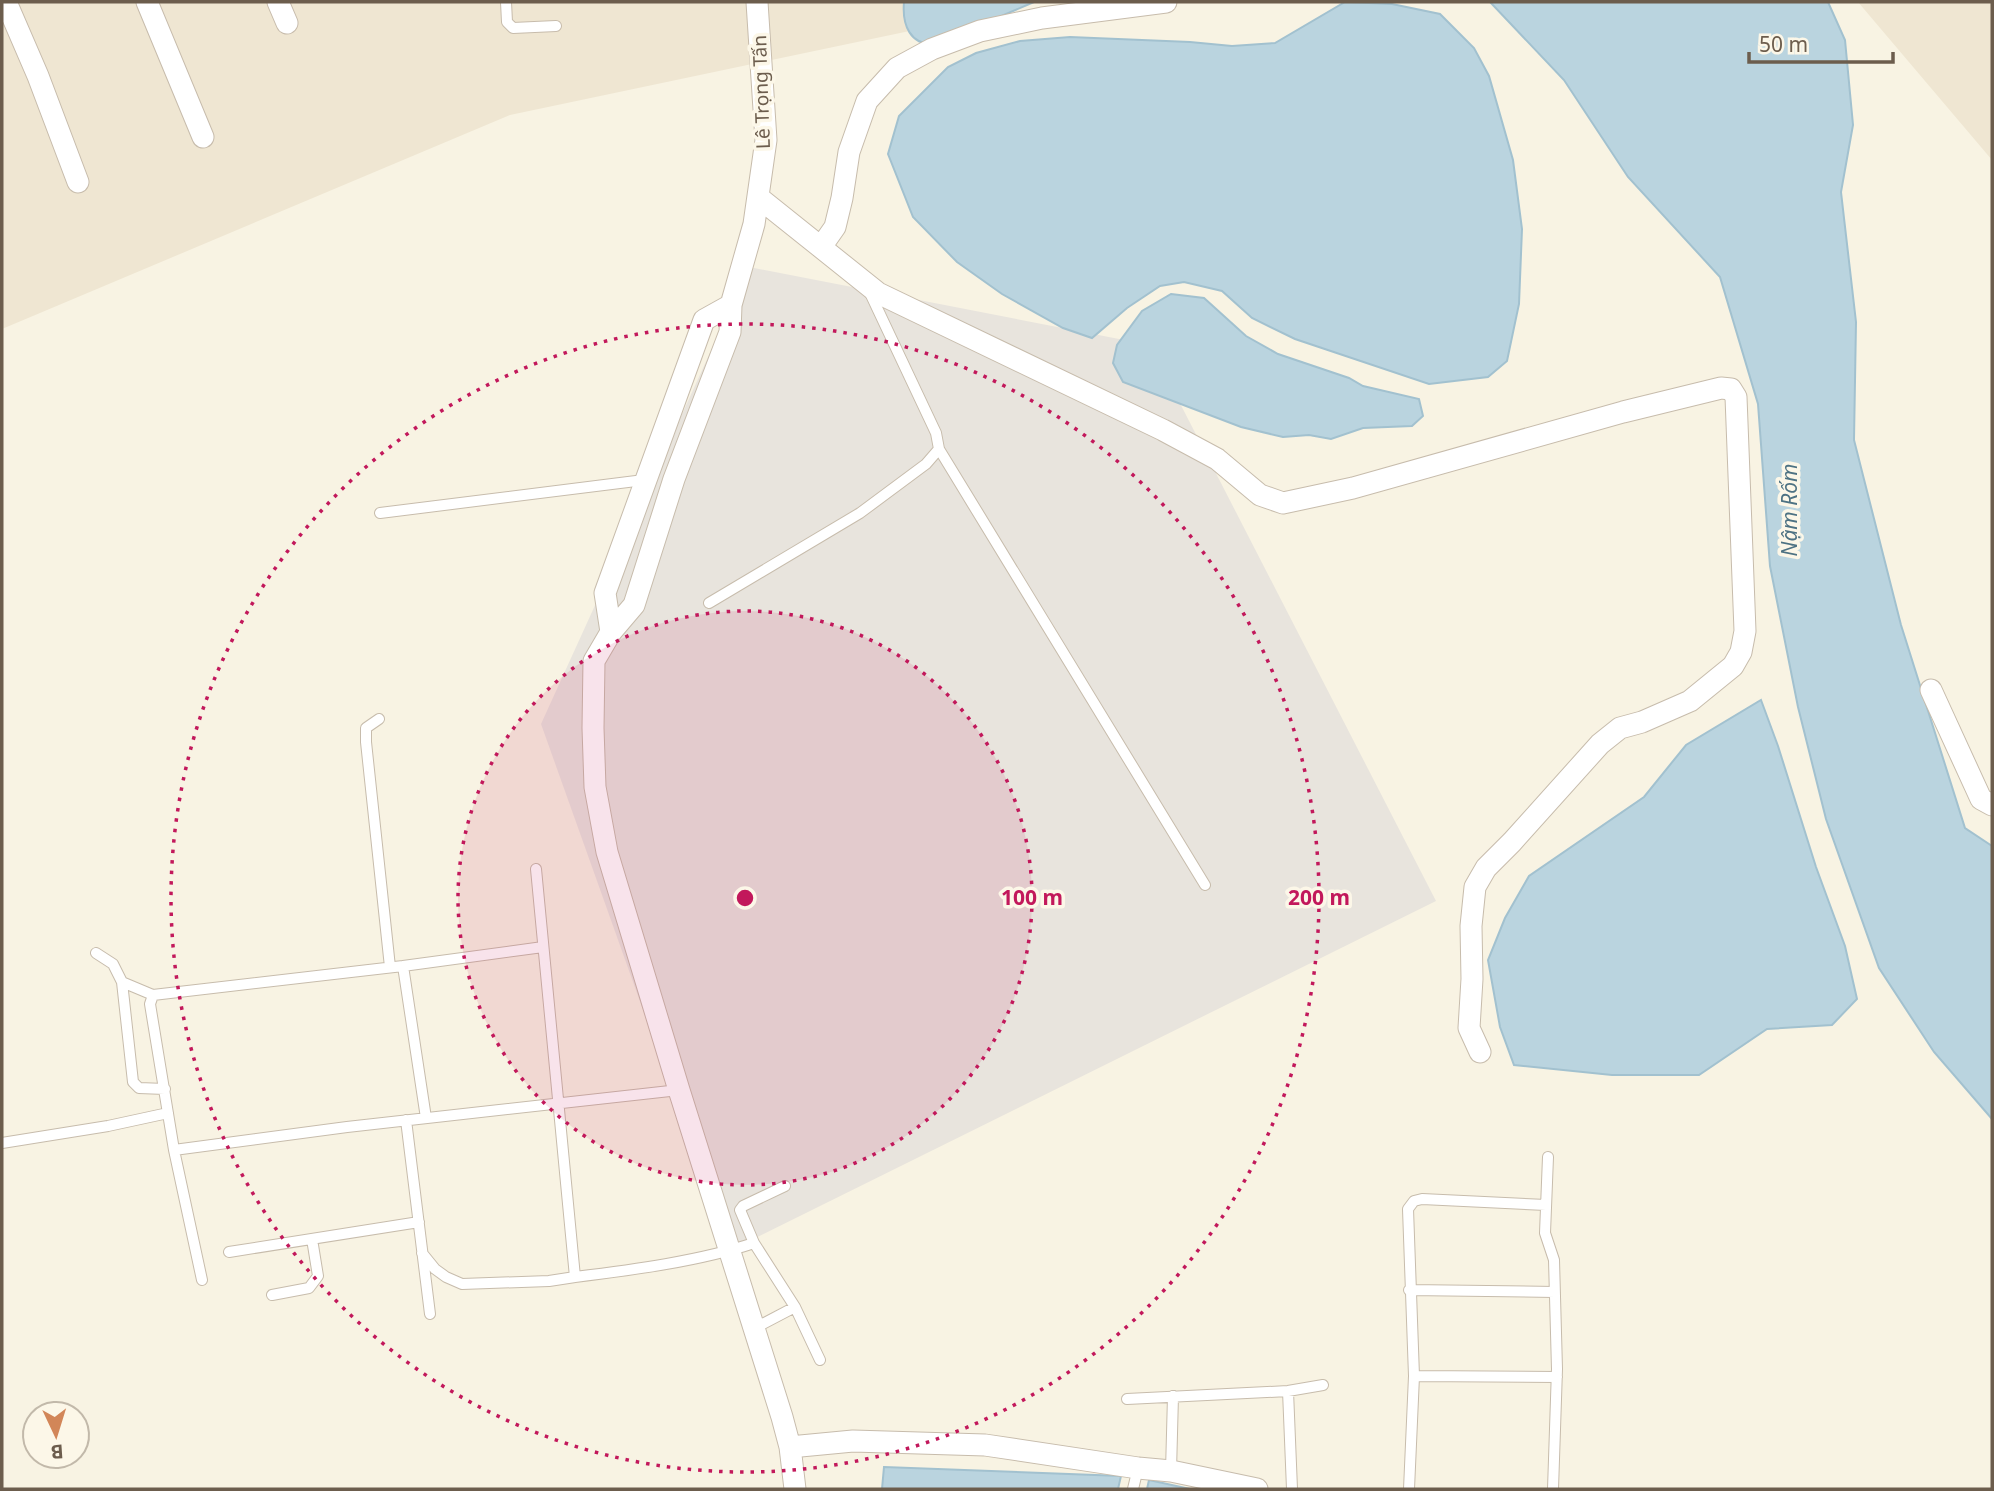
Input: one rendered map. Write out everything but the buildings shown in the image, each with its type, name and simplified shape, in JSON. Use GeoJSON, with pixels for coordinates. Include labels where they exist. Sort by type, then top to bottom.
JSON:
{"type":"FeatureCollection","features":[{"type":"Feature","properties":{"kind":"street"},"geometry":{"type":"LineString","coordinates":[[6,2],[38,76],[78,182]]}},
{"type":"Feature","properties":{"kind":"street"},"geometry":{"type":"LineString","coordinates":[[147,2],[203,137]]}},
{"type":"Feature","properties":{"kind":"street"},"geometry":{"type":"LineString","coordinates":[[278,2],[287,23]]}},
{"type":"Feature","properties":{"kind":"street","name":"Lê Trọng Tấn"},"geometry":{"type":"LineString","coordinates":[[757,2],[766,140],[754,224],[731,305],[730,332],[674,479],[634,605],[611,632],[594,661],[595,787],[607,852],[790,1447],[795,1489]]}},
{"type":"Feature","properties":{"kind":"street"},"geometry":{"type":"LineString","coordinates":[[821,247],[835,227],[849,152],[867,101],[897,68],[932,49],[980,31],[1042,19],[1166,2]]}},
{"type":"Feature","properties":{"kind":"street"},"geometry":{"type":"LineString","coordinates":[[758,197],[878,293],[1163,430],[1217,459],[1260,495],[1283,503],[1380,480],[1623,412],[1721,388],[1731,389],[1735,397],[1744,617],[1741,652],[1733,666],[1690,701],[1642,722],[1620,728],[1600,744],[1486,868],[1475,887],[1471,926],[1472,979],[1468,1028],[1480,1052]]}},
{"type":"Feature","properties":{"kind":"street"},"geometry":{"type":"LineString","coordinates":[[611,632],[605,593],[644,480],[704,320],[731,305]]}},
{"type":"Feature","properties":{"kind":"street"},"geometry":{"type":"LineString","coordinates":[[1931,690],[1981,799],[1992,805]]}},
{"type":"Feature","properties":{"kind":"street"},"geometry":{"type":"LineString","coordinates":[[790,1447],[853,1441],[985,1445],[1171,1471],[1257,1489]]}},
{"type":"Feature","properties":{"kind":"lane"},"geometry":{"type":"LineString","coordinates":[[506,2],[507,22],[513,28],[556,26]]}},
{"type":"Feature","properties":{"kind":"lane"},"geometry":{"type":"LineString","coordinates":[[867,285],[936,433],[939,449],[1205,885]]}},
{"type":"Feature","properties":{"kind":"lane"},"geometry":{"type":"LineString","coordinates":[[709,603],[860,513],[926,464],[939,449]]}},
{"type":"Feature","properties":{"kind":"lane"},"geometry":{"type":"LineString","coordinates":[[380,513],[644,480]]}},
{"type":"Feature","properties":{"kind":"lane"},"geometry":{"type":"LineString","coordinates":[[379,719],[366,728],[366,742],[390,967]]}},
{"type":"Feature","properties":{"kind":"lane"},"geometry":{"type":"LineString","coordinates":[[536,869],[575,1277]]}},
{"type":"Feature","properties":{"kind":"lane"},"geometry":{"type":"LineString","coordinates":[[122,982],[153,995],[543,947]]}},
{"type":"Feature","properties":{"kind":"lane"},"geometry":{"type":"LineString","coordinates":[[96,953],[113,964],[122,982],[133,1082],[139,1088],[165,1089]]}},
{"type":"Feature","properties":{"kind":"lane"},"geometry":{"type":"LineString","coordinates":[[403,966],[426,1118]]}},
{"type":"Feature","properties":{"kind":"lane"},"geometry":{"type":"LineString","coordinates":[[153,995],[150,1004],[174,1150],[202,1280]]}},
{"type":"Feature","properties":{"kind":"lane"},"geometry":{"type":"LineString","coordinates":[[174,1150],[406,1120],[679,1090]]}},
{"type":"Feature","properties":{"kind":"lane"},"geometry":{"type":"LineString","coordinates":[[2,1143],[108,1126],[168,1113]]}},
{"type":"Feature","properties":{"kind":"lane"},"geometry":{"type":"LineString","coordinates":[[406,1120],[430,1314]]}},
{"type":"Feature","properties":{"kind":"lane"},"geometry":{"type":"LineString","coordinates":[[1548,1157],[1545,1233],[1554,1260],[1557,1377],[1553,1489]]}},
{"type":"Feature","properties":{"kind":"lane"},"geometry":{"type":"LineString","coordinates":[[785,1186],[743,1206],[740,1210],[754,1243],[795,1307],[820,1360]]}},
{"type":"Feature","properties":{"kind":"lane"},"geometry":{"type":"LineString","coordinates":[[1409,1489],[1414,1376],[1408,1209],[1414,1201],[1422,1199],[1546,1205]]}},
{"type":"Feature","properties":{"kind":"lane"},"geometry":{"type":"LineString","coordinates":[[229,1252],[419,1222]]}},
{"type":"Feature","properties":{"kind":"lane"},"geometry":{"type":"LineString","coordinates":[[272,1295],[310,1289],[318,1276],[312,1239]]}},
{"type":"Feature","properties":{"kind":"lane"},"geometry":{"type":"LineString","coordinates":[[422,1253],[435,1269],[462,1284],[549,1281],[623,1271],[729,1251],[754,1243]]}},
{"type":"Feature","properties":{"kind":"lane"},"geometry":{"type":"LineString","coordinates":[[1409,1290],[1555,1292]]}},
{"type":"Feature","properties":{"kind":"lane"},"geometry":{"type":"LineString","coordinates":[[753,1329],[795,1307]]}},
{"type":"Feature","properties":{"kind":"lane"},"geometry":{"type":"LineString","coordinates":[[1414,1376],[1557,1377]]}},
{"type":"Feature","properties":{"kind":"lane"},"geometry":{"type":"LineString","coordinates":[[1127,1399],[1288,1391],[1323,1385]]}},
{"type":"Feature","properties":{"kind":"lane"},"geometry":{"type":"LineString","coordinates":[[1288,1391],[1292,1489]]}},
{"type":"Feature","properties":{"kind":"lane"},"geometry":{"type":"LineString","coordinates":[[1171,1471],[1173,1396]]}},
{"type":"Feature","properties":{"kind":"lane"},"geometry":{"type":"LineString","coordinates":[[1133,1489],[1138,1468]]}},
{"type":"Feature","properties":{"kind":"shaded area"},"geometry":{"type":"Polygon","coordinates":[[[2,2],[965,2],[962,20],[510,115],[2,329],[2,2]]]}},
{"type":"Feature","properties":{"kind":"shaded area"},"geometry":{"type":"Polygon","coordinates":[[[1858,2],[1992,2],[1992,160],[1858,2]]]}},
{"type":"Feature","properties":{"kind":"shaded area"},"geometry":{"type":"Polygon","coordinates":[[[749,267],[1150,345],[1436,901],[729,1251],[541,724],[749,267]]]}},
{"type":"Feature","properties":{"kind":"water"},"geometry":{"type":"Polygon","coordinates":[[[904,2],[1034,2],[936,44],[927,44],[914,38],[906,26],[904,2]]]}},
{"type":"Feature","properties":{"kind":"water"},"geometry":{"type":"Polygon","coordinates":[[[1345,2],[1392,4],[1440,14],[1474,48],[1489,76],[1513,160],[1522,229],[1519,304],[1507,361],[1488,377],[1429,384],[1295,339],[1252,318],[1222,291],[1184,282],[1160,286],[1127,308],[1092,338],[1063,328],[1002,294],[957,262],[913,217],[888,154],[899,116],[948,67],[976,53],[1020,41],[1070,37],[1232,46],[1275,43],[1345,2]]]}},
{"type":"Feature","properties":{"kind":"water","name":"Nậm Rốm"},"geometry":{"type":"Polygon","coordinates":[[[1490,2],[1828,2],[1845,40],[1853,125],[1841,192],[1856,322],[1854,440],[1901,625],[1965,828],[1992,846],[1992,1119],[1934,1052],[1879,968],[1826,819],[1798,707],[1770,566],[1758,404],[1720,277],[1628,177],[1564,80],[1490,2]]]}},
{"type":"Feature","properties":{"kind":"water"},"geometry":{"type":"Polygon","coordinates":[[[1171,294],[1204,298],[1246,336],[1278,354],[1349,378],[1363,386],[1419,399],[1423,416],[1412,426],[1363,428],[1331,439],[1309,435],[1283,437],[1241,427],[1123,382],[1113,363],[1117,345],[1142,311],[1171,294]]]}},
{"type":"Feature","properties":{"kind":"water"},"geometry":{"type":"Polygon","coordinates":[[[1761,700],[1845,946],[1857,999],[1832,1025],[1767,1029],[1699,1075],[1612,1075],[1514,1065],[1500,1027],[1488,960],[1505,918],[1529,876],[1644,797],[1686,745],[1761,700]]]}},
{"type":"Feature","properties":{"kind":"water"},"geometry":{"type":"Polygon","coordinates":[[[884,1467],[1121,1476],[1118,1489],[882,1489],[884,1467]]]}},
{"type":"Feature","properties":{"kind":"water"},"geometry":{"type":"Polygon","coordinates":[[[1149,1480],[1190,1489],[1147,1489],[1149,1480]]]}}]}
